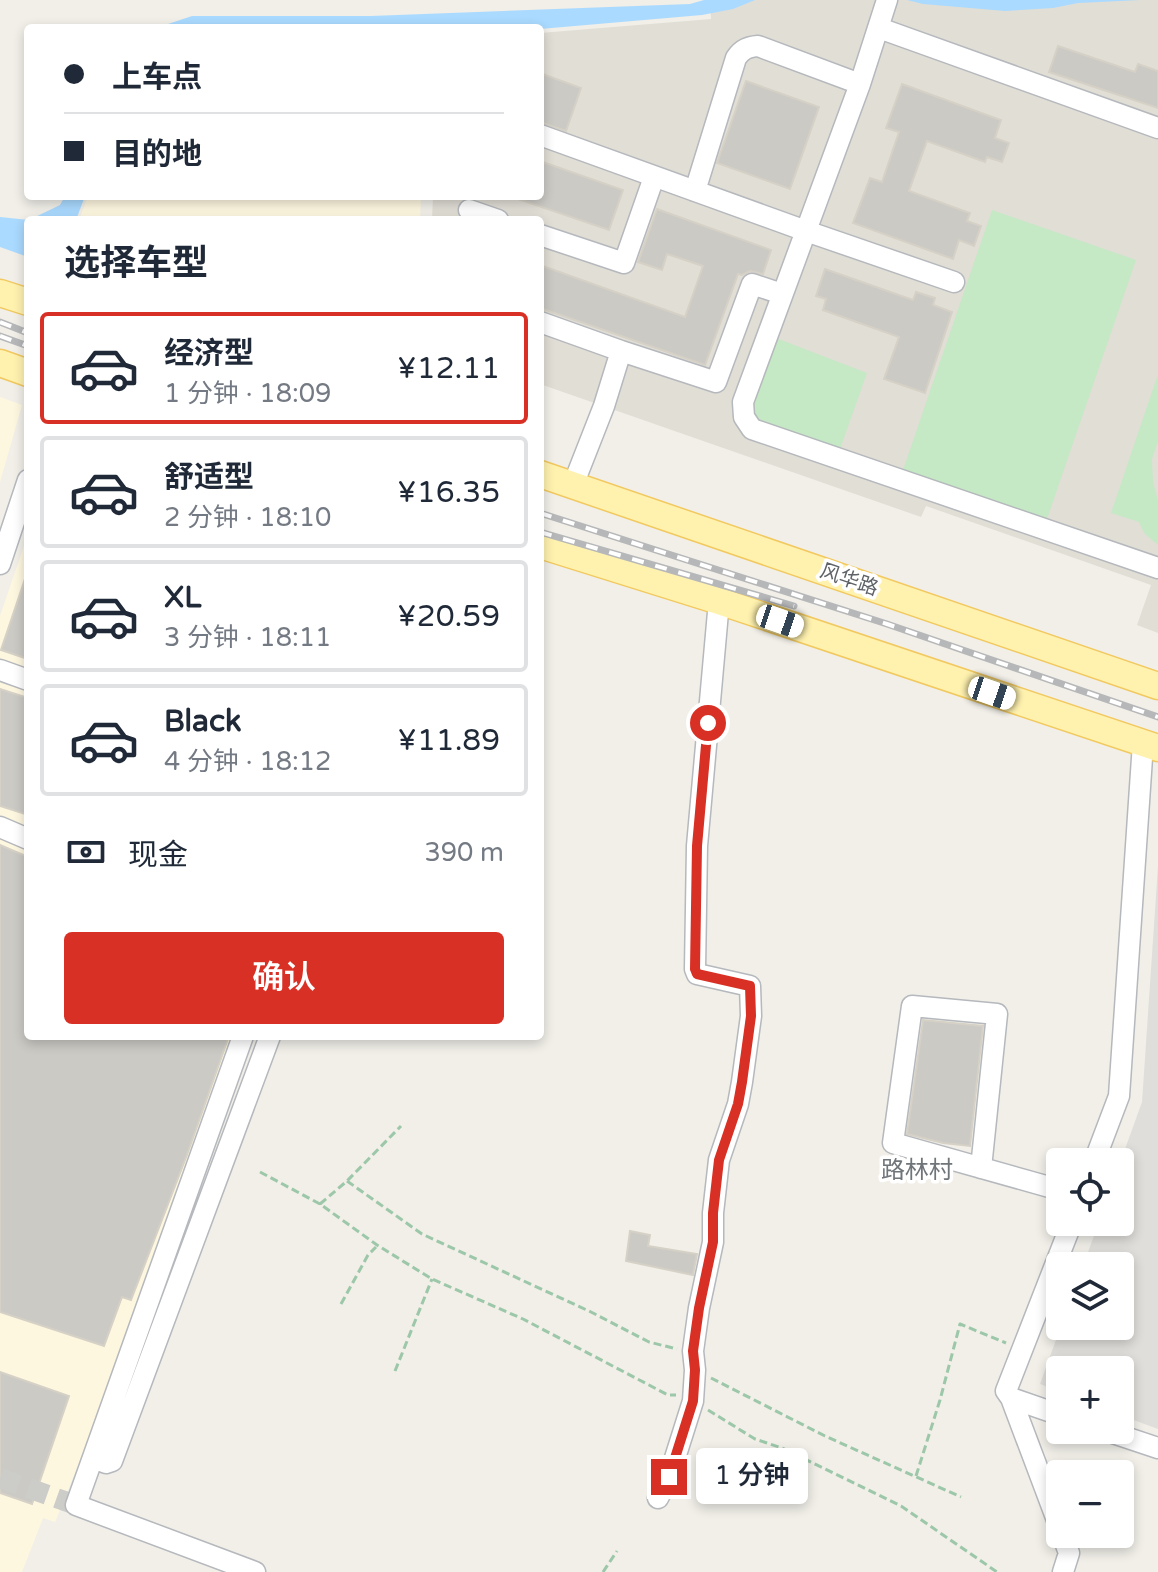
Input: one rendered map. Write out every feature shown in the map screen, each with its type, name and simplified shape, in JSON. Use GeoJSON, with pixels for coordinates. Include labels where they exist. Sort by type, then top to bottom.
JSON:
{"type":"FeatureCollection","features":[{"type":"Feature","properties":{"kind":"main road"},"geometry":{"type":"LineString","coordinates":[[0,293],[24,301]]}},
{"type":"Feature","properties":{"kind":"main road"},"geometry":{"type":"LineString","coordinates":[[0,363],[24,372]]}},
{"type":"Feature","properties":{"kind":"main road","name":"风华路"},"geometry":{"type":"LineString","coordinates":[[544,475],[1158,686]]}},
{"type":"Feature","properties":{"kind":"main road"},"geometry":{"type":"LineString","coordinates":[[544,546],[719,601],[1150,746]]}},
{"type":"Feature","properties":{"kind":"street"},"geometry":{"type":"LineString","coordinates":[[1158,128],[883,14],[743,402],[744,417],[752,429],[1158,568]]}},
{"type":"Feature","properties":{"kind":"street"},"geometry":{"type":"LineString","coordinates":[[695,191],[736,58],[741,51],[758,46],[860,84]]}},
{"type":"Feature","properties":{"kind":"street"},"geometry":{"type":"LineString","coordinates":[[544,136],[954,282]]}},
{"type":"Feature","properties":{"kind":"street"},"geometry":{"type":"LineString","coordinates":[[544,236],[624,263],[654,177]]}},
{"type":"Feature","properties":{"kind":"street"},"geometry":{"type":"LineString","coordinates":[[544,323],[716,382],[752,284],[782,294]]}},
{"type":"Feature","properties":{"kind":"street"},"geometry":{"type":"LineString","coordinates":[[573,485],[604,406],[621,351]]}},
{"type":"Feature","properties":{"kind":"street"},"geometry":{"type":"LineString","coordinates":[[0,564],[24,492]]}},
{"type":"Feature","properties":{"kind":"street"},"geometry":{"type":"LineString","coordinates":[[658,1498],[669,1477],[693,1401],[693,1351],[713,1242],[719,1160],[738,1104],[751,1016],[750,986],[697,974],[695,969],[697,846],[719,601]]}},
{"type":"Feature","properties":{"kind":"street"},"geometry":{"type":"LineString","coordinates":[[0,670],[24,679]]}},
{"type":"Feature","properties":{"kind":"street"},"geometry":{"type":"LineString","coordinates":[[1099,1148],[1119,1096],[1150,746]]}},
{"type":"Feature","properties":{"kind":"street"},"geometry":{"type":"LineString","coordinates":[[0,827],[24,837]]}},
{"type":"Feature","properties":{"kind":"street"},"geometry":{"type":"LineString","coordinates":[[981,1168],[997,1014],[912,1006],[893,1143],[981,1168],[1046,1186]]}},
{"type":"Feature","properties":{"kind":"street"},"geometry":{"type":"LineString","coordinates":[[242,1040],[76,1505],[255,1572]]}},
{"type":"Feature","properties":{"kind":"street"},"geometry":{"type":"LineString","coordinates":[[93,1458],[106,1463],[112,1461],[269,1040]]}},
{"type":"Feature","properties":{"kind":"street"},"geometry":{"type":"LineString","coordinates":[[1046,1491],[1006,1391],[1067,1236]]}},
{"type":"Feature","properties":{"kind":"street"},"geometry":{"type":"LineString","coordinates":[[1011,1398],[1046,1410]]}},
{"type":"Feature","properties":{"kind":"street"},"geometry":{"type":"LineString","coordinates":[[1134,1440],[1158,1448]]}},
{"type":"Feature","properties":{"kind":"street"},"geometry":{"type":"LineString","coordinates":[[1063,1572],[1069,1553],[1067,1548]]}},
{"type":"Feature","properties":{"kind":"path"},"geometry":{"type":"LineString","coordinates":[[320,1204],[401,1126]]}},
{"type":"Feature","properties":{"kind":"path"},"geometry":{"type":"LineString","coordinates":[[260,1172],[320,1204],[432,1279],[523,1319],[668,1395],[682,1395],[755,1439],[782,1448],[901,1506],[997,1572]]}},
{"type":"Feature","properties":{"kind":"path"},"geometry":{"type":"LineString","coordinates":[[347,1181],[422,1234],[649,1342],[686,1351]]}},
{"type":"Feature","properties":{"kind":"path"},"geometry":{"type":"LineString","coordinates":[[341,1304],[368,1255],[377,1245]]}},
{"type":"Feature","properties":{"kind":"path"},"geometry":{"type":"LineString","coordinates":[[395,1371],[432,1279]]}},
{"type":"Feature","properties":{"kind":"path"},"geometry":{"type":"LineString","coordinates":[[916,1476],[960,1324],[1022,1350]]}},
{"type":"Feature","properties":{"kind":"path"},"geometry":{"type":"LineString","coordinates":[[695,1370],[825,1436],[961,1497]]}},
{"type":"Feature","properties":{"kind":"path"},"geometry":{"type":"LineString","coordinates":[[603,1572],[617,1551]]}},
{"type":"Feature","properties":{"kind":"shaded area"},"geometry":{"type":"Polygon","coordinates":[[[710,0],[1158,0],[1158,633],[1137,625],[1151,585],[926,506],[921,517],[544,385],[544,216],[432,216],[433,200],[544,200],[544,33],[711,19],[710,0]]]}},
{"type":"Feature","properties":{"kind":"shaded area"},"geometry":{"type":"Polygon","coordinates":[[[86,200],[421,200],[420,216],[80,216],[86,200]]]}},
{"type":"Feature","properties":{"kind":"shaded area"},"geometry":{"type":"Polygon","coordinates":[[[0,397],[22,405],[0,482],[0,397]]]}},
{"type":"Feature","properties":{"kind":"shaded area"},"geometry":{"type":"Polygon","coordinates":[[[24,546],[24,826],[0,816],[0,616],[24,546]]]}},
{"type":"Feature","properties":{"kind":"shaded area"},"geometry":{"type":"Polygon","coordinates":[[[0,835],[24,844],[24,1040],[236,1040],[110,1387],[55,1522],[43,1518],[22,1572],[0,1572],[0,835]]]}},
{"type":"Feature","properties":{"kind":"shaded area"},"geometry":{"type":"Polygon","coordinates":[[[1158,866],[1158,1429],[1134,1420],[1134,1356],[1050,1356],[1056,1340],[1134,1340],[1134,1252],[1088,1252],[1094,1236],[1134,1236],[1134,1148],[1125,1148],[1142,1102],[1158,866]]]}},
{"type":"Feature","properties":{"kind":"shaded area"},"geometry":{"type":"Polygon","coordinates":[[[1046,1367],[1046,1386],[1040,1384],[1046,1367]]]}},
{"type":"Feature","properties":{"kind":"green space"},"geometry":{"type":"Polygon","coordinates":[[[992,210],[1136,260],[1047,519],[903,470],[992,210]]]}},
{"type":"Feature","properties":{"kind":"green space"},"geometry":{"type":"Polygon","coordinates":[[[776,338],[867,373],[839,452],[753,419],[749,411],[776,338]]]}},
{"type":"Feature","properties":{"kind":"green space"},"geometry":{"type":"Polygon","coordinates":[[[1158,374],[1158,441],[1152,459],[1158,501],[1158,545],[1144,533],[1139,522],[1111,513],[1158,374]]]}},
{"type":"Feature","properties":{"kind":"water"},"geometry":{"type":"Polygon","coordinates":[[[704,0],[755,0],[733,9],[702,15],[544,29],[544,24],[168,24],[192,16],[371,16],[690,4],[704,0]]]}},
{"type":"Feature","properties":{"kind":"water"},"geometry":{"type":"Polygon","coordinates":[[[907,0],[1140,0],[1005,11],[907,0]]]}},
{"type":"Feature","properties":{"kind":"water"},"geometry":{"type":"Polygon","coordinates":[[[63,200],[84,200],[78,216],[37,216],[60,205],[63,200]]]}},
{"type":"Feature","properties":{"kind":"water"},"geometry":{"type":"Polygon","coordinates":[[[0,217],[24,219],[24,256],[0,247],[0,217]]]}},
{"type":"Feature","properties":{"kind":"building"},"geometry":{"type":"Polygon","coordinates":[[[1058,46],[1135,72],[1138,64],[1158,71],[1158,108],[1049,72],[1058,46]]]}},
{"type":"Feature","properties":{"kind":"building"},"geometry":{"type":"Polygon","coordinates":[[[544,74],[581,88],[566,131],[544,123],[544,74]]]}},
{"type":"Feature","properties":{"kind":"building"},"geometry":{"type":"Polygon","coordinates":[[[746,81],[819,107],[790,189],[717,163],[746,81]]]}},
{"type":"Feature","properties":{"kind":"building"},"geometry":{"type":"Polygon","coordinates":[[[902,84],[1001,120],[995,138],[1009,143],[1002,162],[987,157],[985,162],[927,141],[909,191],[970,213],[967,221],[981,226],[974,246],[959,240],[953,259],[853,223],[870,178],[882,182],[899,132],[886,128],[902,84]]]}},
{"type":"Feature","properties":{"kind":"building"},"geometry":{"type":"Polygon","coordinates":[[[544,162],[623,190],[609,230],[521,200],[544,200],[544,162]]]}},
{"type":"Feature","properties":{"kind":"building"},"geometry":{"type":"Polygon","coordinates":[[[657,209],[771,250],[763,274],[750,271],[738,274],[705,365],[544,309],[544,266],[685,317],[703,266],[667,254],[662,270],[638,262],[657,209]]]}},
{"type":"Feature","properties":{"kind":"building"},"geometry":{"type":"Polygon","coordinates":[[[825,269],[913,300],[916,292],[935,298],[933,305],[952,312],[925,393],[884,379],[899,337],[823,310],[826,299],[816,296],[825,269]]]}},
{"type":"Feature","properties":{"kind":"building"},"geometry":{"type":"Polygon","coordinates":[[[24,582],[24,658],[1,650],[24,582]]]}},
{"type":"Feature","properties":{"kind":"building"},"geometry":{"type":"Polygon","coordinates":[[[0,689],[24,697],[24,814],[0,806],[0,689]]]}},
{"type":"Feature","properties":{"kind":"building"},"geometry":{"type":"Polygon","coordinates":[[[0,845],[24,855],[24,1040],[228,1040],[131,1300],[122,1297],[104,1346],[0,1312],[0,845]]]}},
{"type":"Feature","properties":{"kind":"building"},"geometry":{"type":"Polygon","coordinates":[[[923,1020],[983,1026],[970,1146],[907,1134],[923,1020]]]}},
{"type":"Feature","properties":{"kind":"building"},"geometry":{"type":"Polygon","coordinates":[[[630,1231],[650,1235],[648,1246],[697,1254],[693,1275],[626,1261],[630,1231]]]}},
{"type":"Feature","properties":{"kind":"building"},"geometry":{"type":"Polygon","coordinates":[[[0,1372],[69,1396],[32,1504],[0,1493],[0,1372]]]}},
{"type":"Feature","properties":{"kind":"tunnel"},"geometry":{"type":"LineString","coordinates":[[0,1478],[76,1505]]}},
{"type":"Feature","properties":{"kind":"railway"},"geometry":{"type":"LineString","coordinates":[[0,322],[24,331]]}},
{"type":"Feature","properties":{"kind":"railway"},"geometry":{"type":"LineString","coordinates":[[0,336],[24,345]]}},
{"type":"Feature","properties":{"kind":"railway"},"geometry":{"type":"LineString","coordinates":[[544,514],[887,624],[1158,717]]}},
{"type":"Feature","properties":{"kind":"railway"},"geometry":{"type":"LineString","coordinates":[[544,533],[794,606]]}},
{"type":"Feature","properties":{"kind":"district","name":"路林村"},"geometry":{"type":"Point","coordinates":[917,1170]}},
{"type":"Feature","properties":{"kind":"route"},"geometry":{"type":"LineString","coordinates":[[669,1477],[693,1401],[693,1351],[713,1242],[719,1160],[738,1104],[751,1016],[750,986],[697,974],[695,969],[697,846],[708,723]]}}]}
